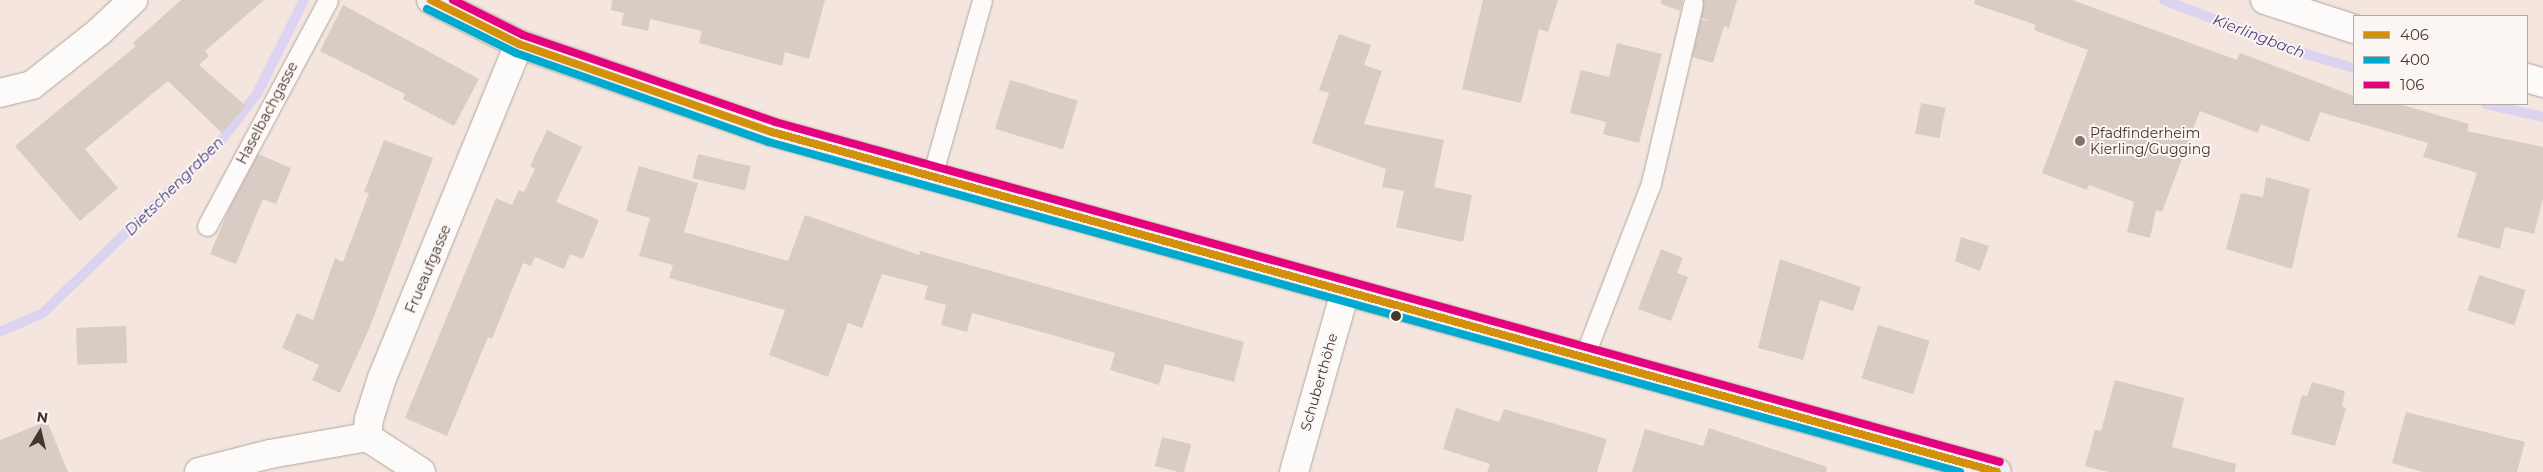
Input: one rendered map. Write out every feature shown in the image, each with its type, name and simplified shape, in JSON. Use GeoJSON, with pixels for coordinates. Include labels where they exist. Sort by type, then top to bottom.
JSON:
{"type":"FeatureCollection","features":[{"type":"Feature","properties":{"kind":"main road"},"geometry":{"type":"LineString","coordinates":[[431,0],[519,44],[772,132],[1997,472]]}},
{"type":"Feature","properties":{"kind":"street"},"geometry":{"type":"LineString","coordinates":[[0,93],[32,86],[99,32],[133,0]]}},
{"type":"Feature","properties":{"kind":"street"},"geometry":{"type":"LineString","coordinates":[[2265,0],[2353,29]]}},
{"type":"Feature","properties":{"kind":"street","name":"Frueaufgasse"},"geometry":{"type":"LineString","coordinates":[[367,437],[382,378],[519,44]]}},
{"type":"Feature","properties":{"kind":"street"},"geometry":{"type":"LineString","coordinates":[[2528,78],[2543,82]]}},
{"type":"Feature","properties":{"kind":"street","name":"Schuberthöhe"},"geometry":{"type":"LineString","coordinates":[[1294,472],[1345,292]]}},
{"type":"Feature","properties":{"kind":"street"},"geometry":{"type":"LineString","coordinates":[[199,472],[270,454],[367,437],[421,472]]}},
{"type":"Feature","properties":{"kind":"lane","name":"Haselbachgasse"},"geometry":{"type":"LineString","coordinates":[[207,226],[328,0]]}},
{"type":"Feature","properties":{"kind":"lane"},"geometry":{"type":"LineString","coordinates":[[932,176],[982,0]]}},
{"type":"Feature","properties":{"kind":"lane"},"geometry":{"type":"LineString","coordinates":[[1584,357],[1651,183],[1693,4]]}},
{"type":"Feature","properties":{"kind":"building"},"geometry":{"type":"Polygon","coordinates":[[[181,0],[264,0],[205,51],[209,56],[199,65],[246,106],[222,133],[168,81],[85,149],[118,188],[80,221],[15,146],[136,46],[133,43],[181,0]]]}},
{"type":"Feature","properties":{"kind":"building"},"geometry":{"type":"Polygon","coordinates":[[[612,0],[825,0],[809,59],[785,52],[782,66],[699,43],[702,31],[650,19],[648,31],[621,25],[624,13],[611,10],[612,0]]]}},
{"type":"Feature","properties":{"kind":"building"},"geometry":{"type":"Polygon","coordinates":[[[1483,0],[1558,0],[1548,32],[1539,29],[1521,103],[1462,89],[1483,0]]]}},
{"type":"Feature","properties":{"kind":"building"},"geometry":{"type":"Polygon","coordinates":[[[1661,0],[1683,0],[1680,11],[1661,4],[1661,0]]]}},
{"type":"Feature","properties":{"kind":"building"},"geometry":{"type":"Polygon","coordinates":[[[1703,0],[1737,0],[1729,28],[1724,26],[1713,63],[1692,57],[1701,20],[1709,21],[1701,18],[1703,0]]]}},
{"type":"Feature","properties":{"kind":"building"},"geometry":{"type":"Polygon","coordinates":[[[1975,0],[2072,0],[2237,60],[2240,53],[2353,96],[2353,105],[2402,105],[2469,124],[2467,131],[2543,147],[2543,198],[2534,234],[2505,227],[2500,249],[2457,237],[2477,173],[2423,157],[2428,143],[2320,112],[2309,142],[2261,124],[2258,133],[2200,111],[2162,212],[2156,210],[2150,238],[2127,232],[2134,202],[2089,185],[2087,190],[2042,173],[2088,50],[2034,30],[2036,25],[1974,4],[1975,0]]]}},
{"type":"Feature","properties":{"kind":"building"},"geometry":{"type":"Polygon","coordinates":[[[343,5],[479,79],[454,126],[403,99],[405,94],[320,51],[343,5]]]}},
{"type":"Feature","properties":{"kind":"building"},"geometry":{"type":"Polygon","coordinates":[[[1339,34],[1371,45],[1364,65],[1382,71],[1364,124],[1444,140],[1434,187],[1472,195],[1463,242],[1396,227],[1404,191],[1382,187],[1386,169],[1312,143],[1329,93],[1319,90],[1339,34]]]}},
{"type":"Feature","properties":{"kind":"building"},"geometry":{"type":"Polygon","coordinates":[[[1617,43],[1662,54],[1639,143],[1603,134],[1606,122],[1570,113],[1581,70],[1609,77],[1617,43]]]}},
{"type":"Feature","properties":{"kind":"building"},"geometry":{"type":"Polygon","coordinates":[[[1010,80],[1078,101],[1063,150],[995,129],[1010,80]]]}},
{"type":"Feature","properties":{"kind":"building"},"geometry":{"type":"Polygon","coordinates":[[[1921,103],[1946,108],[1940,138],[1915,133],[1921,103]]]}},
{"type":"Feature","properties":{"kind":"building"},"geometry":{"type":"Polygon","coordinates":[[[547,130],[582,147],[556,202],[599,220],[583,259],[570,254],[564,269],[535,257],[531,266],[523,263],[492,339],[488,337],[447,436],[405,418],[496,198],[512,205],[519,190],[524,192],[535,169],[530,166],[547,130]]]}},
{"type":"Feature","properties":{"kind":"building"},"geometry":{"type":"Polygon","coordinates":[[[384,140],[433,158],[369,329],[340,393],[312,380],[319,365],[282,348],[297,313],[313,320],[335,258],[343,262],[369,193],[364,192],[384,140]]]}},
{"type":"Feature","properties":{"kind":"building"},"geometry":{"type":"Polygon","coordinates":[[[258,154],[291,168],[276,204],[263,199],[236,264],[210,254],[230,207],[258,154]]]}},
{"type":"Feature","properties":{"kind":"building"},"geometry":{"type":"Polygon","coordinates":[[[698,154],[751,166],[745,191],[692,178],[698,154]]]}},
{"type":"Feature","properties":{"kind":"building"},"geometry":{"type":"Polygon","coordinates":[[[639,166],[698,183],[684,232],[788,261],[805,215],[919,255],[920,251],[1244,342],[1234,382],[1165,364],[1159,385],[1110,370],[1115,353],[972,313],[967,332],[941,325],[946,305],[924,299],[928,286],[882,274],[862,328],[848,323],[828,377],[769,355],[785,310],[669,278],[673,265],[639,256],[650,218],[626,211],[639,166]]]}},
{"type":"Feature","properties":{"kind":"building"},"geometry":{"type":"Polygon","coordinates":[[[2266,177],[2310,189],[2292,269],[2226,249],[2241,193],[2263,197],[2266,177]]]}},
{"type":"Feature","properties":{"kind":"building"},"geometry":{"type":"Polygon","coordinates":[[[1961,237],[1989,246],[1980,271],[1955,261],[1961,237]]]}},
{"type":"Feature","properties":{"kind":"building"},"geometry":{"type":"Polygon","coordinates":[[[1661,249],[1683,258],[1677,273],[1688,277],[1671,321],[1638,309],[1661,249]]]}},
{"type":"Feature","properties":{"kind":"building"},"geometry":{"type":"Polygon","coordinates":[[[1780,259],[1861,287],[1853,311],[1820,300],[1803,360],[1758,348],[1780,259]]]}},
{"type":"Feature","properties":{"kind":"building"},"geometry":{"type":"Polygon","coordinates":[[[2479,275],[2526,290],[2514,325],[2468,310],[2479,275]]]}},
{"type":"Feature","properties":{"kind":"building"},"geometry":{"type":"Polygon","coordinates":[[[1878,325],[1930,341],[1913,394],[1862,379],[1878,325]]]}},
{"type":"Feature","properties":{"kind":"building"},"geometry":{"type":"Polygon","coordinates":[[[126,326],[127,363],[77,365],[76,328],[126,326]]]}},
{"type":"Feature","properties":{"kind":"building"},"geometry":{"type":"Polygon","coordinates":[[[2115,380],[2184,398],[2172,447],[2236,464],[2235,472],[2108,472],[2085,466],[2095,430],[2101,431],[2115,380]]]}},
{"type":"Feature","properties":{"kind":"building"},"geometry":{"type":"Polygon","coordinates":[[[2312,382],[2345,391],[2342,406],[2346,408],[2335,446],[2291,434],[2302,395],[2307,396],[2312,382]]]}},
{"type":"Feature","properties":{"kind":"building"},"geometry":{"type":"Polygon","coordinates":[[[1456,408],[1499,422],[1504,409],[1607,439],[1597,472],[1487,472],[1490,464],[1443,449],[1456,408]]]}},
{"type":"Feature","properties":{"kind":"building"},"geometry":{"type":"Polygon","coordinates":[[[2406,412],[2525,442],[2517,472],[2423,472],[2392,463],[2406,412]]]}},
{"type":"Feature","properties":{"kind":"building"},"geometry":{"type":"Polygon","coordinates":[[[47,421],[68,472],[0,472],[0,440],[47,421]]]}},
{"type":"Feature","properties":{"kind":"building"},"geometry":{"type":"Polygon","coordinates":[[[1709,428],[1827,467],[1826,472],[1632,472],[1645,429],[1703,446],[1709,428]]]}},
{"type":"Feature","properties":{"kind":"building"},"geometry":{"type":"Polygon","coordinates":[[[1162,437],[1191,444],[1184,472],[1155,466],[1162,437]]]}},
{"type":"Feature","properties":{"kind":"waterway","name":"Dietschengraben"},"geometry":{"type":"LineString","coordinates":[[0,332],[43,313],[220,142],[257,94],[304,0]]}},
{"type":"Feature","properties":{"kind":"waterway","name":"Kierlingbach"},"geometry":{"type":"LineString","coordinates":[[2164,0],[2303,53],[2353,68]]}},
{"type":"Feature","properties":{"kind":"waterway","name":"Kierlingbach"},"geometry":{"type":"LineString","coordinates":[[2490,105],[2543,117]]}},
{"type":"Feature","properties":{"kind":"transit line","name":"406"},"geometry":{"type":"LineString","coordinates":[[431,0],[519,44],[772,132],[1997,472]]}},
{"type":"Feature","properties":{"kind":"transit line","name":"106"},"geometry":{"type":"LineString","coordinates":[[453,0],[523,35],[775,122],[2000,462]]}},
{"type":"Feature","properties":{"kind":"transit line","name":"400"},"geometry":{"type":"LineString","coordinates":[[427,9],[516,53],[769,142],[1960,472]]}},
{"type":"Feature","properties":{"kind":"place","name":"Pfadfinderheim Kierling/Gugging"},"geometry":{"type":"Point","coordinates":[2080,141]}}]}
